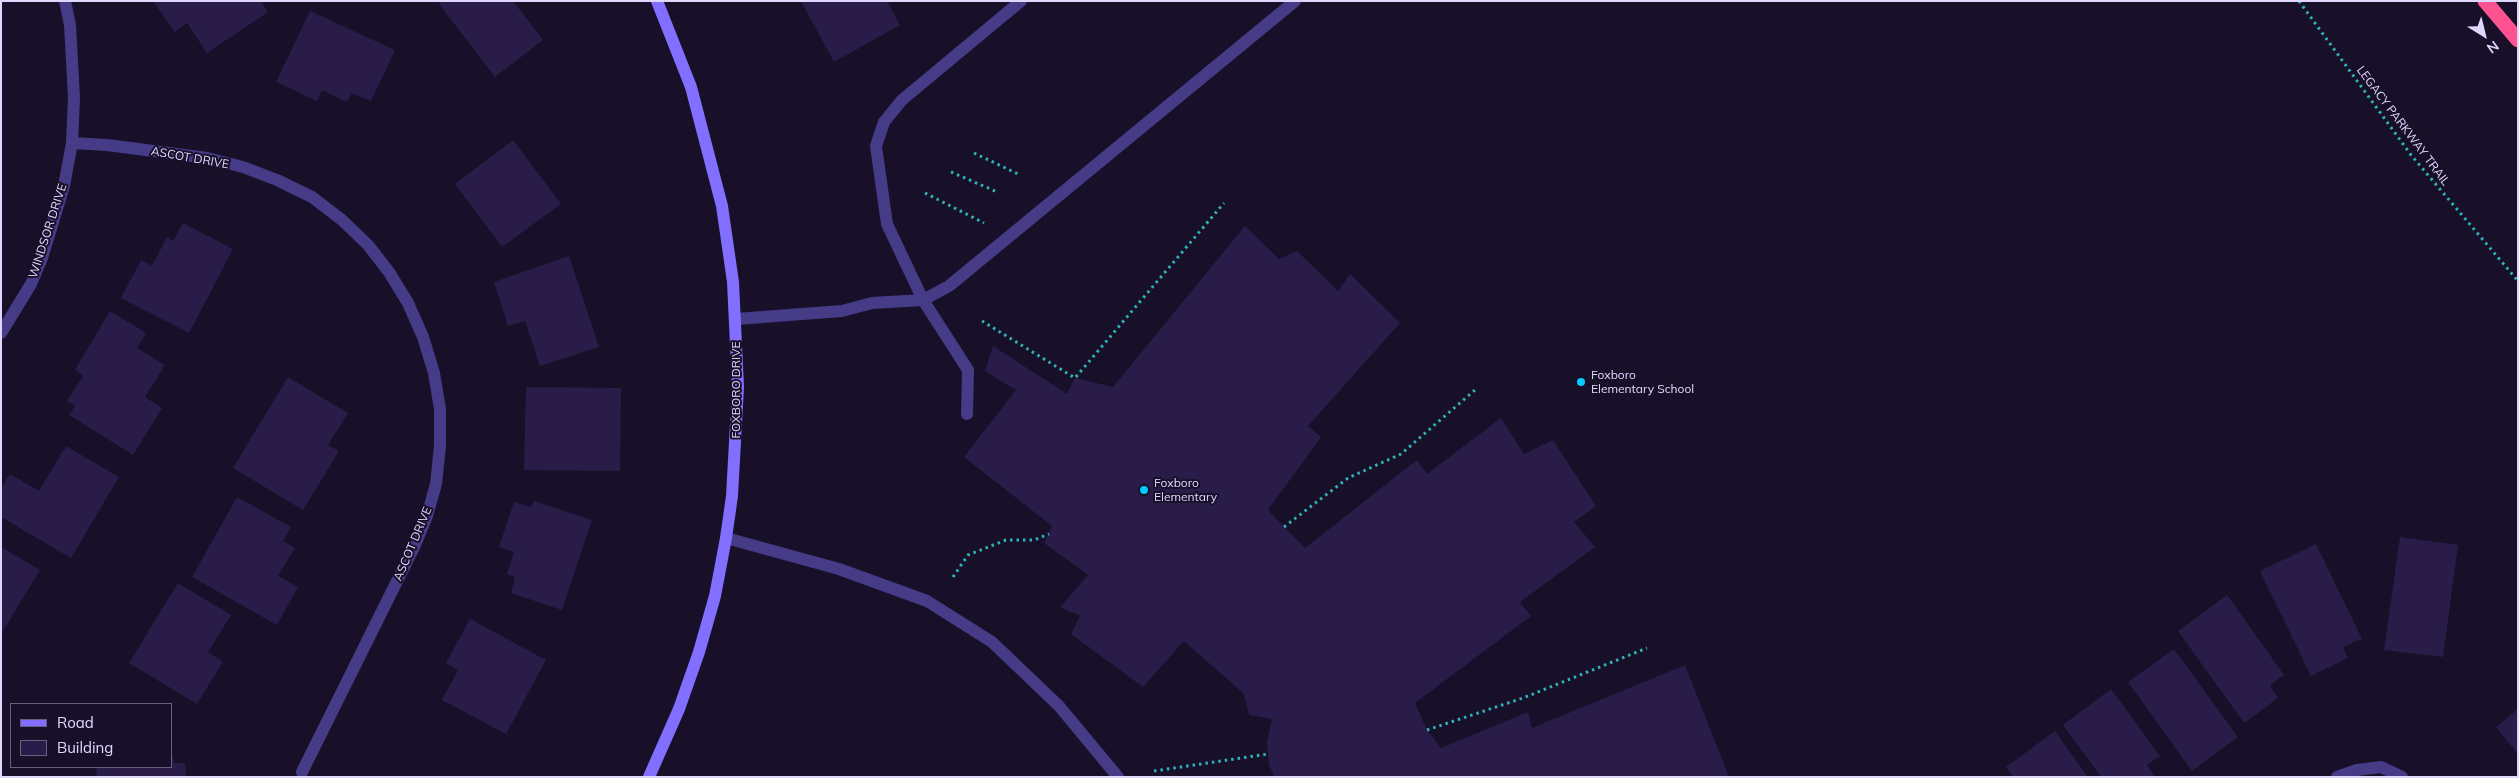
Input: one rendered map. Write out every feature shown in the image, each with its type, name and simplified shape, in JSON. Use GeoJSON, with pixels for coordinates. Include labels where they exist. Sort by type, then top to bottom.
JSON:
{"type":"FeatureCollection","features":[{"type":"Feature","properties":{"kind":"highway"},"geometry":{"type":"LineString","coordinates":[[2485,1],[2518,40]]}},
{"type":"Feature","properties":{"kind":"street","name":"WINDSOR DRIVE"},"geometry":{"type":"LineString","coordinates":[[1,334],[31,284],[42,258],[64,186],[72,143],[73,62],[70,25],[65,1]]}},
{"type":"Feature","properties":{"kind":"street","name":"FOXBORO DRIVE"},"geometry":{"type":"LineString","coordinates":[[649,777],[679,709],[699,652],[715,596],[726,538],[736,454],[738,386],[736,319],[732,273],[713,167],[691,87],[657,1]]}},
{"type":"Feature","properties":{"kind":"street"},"geometry":{"type":"LineString","coordinates":[[967,414],[968,370],[923,300],[887,224],[876,146],[884,122],[902,100],[1021,1]]}},
{"type":"Feature","properties":{"kind":"street"},"geometry":{"type":"LineString","coordinates":[[736,319],[842,311],[872,303],[923,300],[949,286],[1294,1]]}},
{"type":"Feature","properties":{"kind":"street","name":"ASCOT DRIVE"},"geometry":{"type":"LineString","coordinates":[[72,143],[108,145],[207,158],[278,180],[312,197],[342,220],[368,245],[389,272],[408,303],[423,337],[434,373],[440,410],[440,446],[436,484],[427,516],[415,545],[302,772]]}},
{"type":"Feature","properties":{"kind":"street"},"geometry":{"type":"LineString","coordinates":[[726,538],[839,569],[927,601],[992,642],[1060,706],[1118,777]]}},
{"type":"Feature","properties":{"kind":"street"},"geometry":{"type":"LineString","coordinates":[[2337,777],[2357,770],[2381,767],[2402,777]]}},
{"type":"Feature","properties":{"kind":"path","name":"LEGACY PARKWAY TRAIL"},"geometry":{"type":"LineString","coordinates":[[2299,1],[2412,155],[2518,281]]}},
{"type":"Feature","properties":{"kind":"path"},"geometry":{"type":"LineString","coordinates":[[974,153],[1018,174]]}},
{"type":"Feature","properties":{"kind":"path"},"geometry":{"type":"LineString","coordinates":[[951,172],[995,192]]}},
{"type":"Feature","properties":{"kind":"path"},"geometry":{"type":"LineString","coordinates":[[925,193],[986,224]]}},
{"type":"Feature","properties":{"kind":"path"},"geometry":{"type":"LineString","coordinates":[[982,321],[1075,378],[1224,203]]}},
{"type":"Feature","properties":{"kind":"path"},"geometry":{"type":"LineString","coordinates":[[1284,527],[1348,478],[1401,454],[1475,390]]}},
{"type":"Feature","properties":{"kind":"path"},"geometry":{"type":"LineString","coordinates":[[953,577],[968,554],[1006,540],[1034,540],[1049,534]]}},
{"type":"Feature","properties":{"kind":"path"},"geometry":{"type":"LineString","coordinates":[[1427,730],[1523,698],[1646,648]]}},
{"type":"Feature","properties":{"kind":"path"},"geometry":{"type":"LineString","coordinates":[[1154,771],[1268,754]]}},
{"type":"Feature","properties":{"kind":"building"},"geometry":{"type":"Polygon","coordinates":[[[153,1],[261,1],[268,12],[207,53],[187,23],[175,32],[153,1]]]}},
{"type":"Feature","properties":{"kind":"building"},"geometry":{"type":"Polygon","coordinates":[[[442,1],[513,1],[543,40],[495,77],[439,4],[442,1]]]}},
{"type":"Feature","properties":{"kind":"building"},"geometry":{"type":"Polygon","coordinates":[[[801,1],[887,1],[900,25],[834,62],[801,1]]]}},
{"type":"Feature","properties":{"kind":"building"},"geometry":{"type":"Polygon","coordinates":[[[310,11],[395,50],[371,101],[352,93],[347,102],[322,90],[317,101],[276,82],[310,11]]]}},
{"type":"Feature","properties":{"kind":"building"},"geometry":{"type":"Polygon","coordinates":[[[513,140],[561,204],[502,247],[455,184],[513,140]]]}},
{"type":"Feature","properties":{"kind":"building"},"geometry":{"type":"Polygon","coordinates":[[[183,223],[233,249],[189,333],[121,298],[141,260],[152,266],[167,237],[173,241],[183,223]]]}},
{"type":"Feature","properties":{"kind":"building","name":"Foxboro Elementary"},"geometry":{"type":"Polygon","coordinates":[[[1245,226],[1279,259],[1297,251],[1338,291],[1350,274],[1400,323],[1308,426],[1321,437],[1268,510],[1305,548],[1417,460],[1427,474],[1501,418],[1524,454],[1553,440],[1596,506],[1574,522],[1595,547],[1520,602],[1531,616],[1415,703],[1427,730],[1441,748],[1528,712],[1532,728],[1685,665],[1729,777],[1275,777],[1269,765],[1267,742],[1272,719],[1249,715],[1244,694],[1184,641],[1143,687],[1071,634],[1080,616],[1060,607],[1088,575],[1044,543],[1052,526],[964,457],[1016,390],[985,371],[993,346],[1067,394],[1075,378],[1113,387],[1245,226]]]}},
{"type":"Feature","properties":{"kind":"building"},"geometry":{"type":"Polygon","coordinates":[[[569,256],[599,347],[540,366],[525,321],[508,326],[494,282],[569,256]]]}},
{"type":"Feature","properties":{"kind":"building"},"geometry":{"type":"Polygon","coordinates":[[[110,311],[146,333],[137,348],[165,365],[145,397],[162,408],[133,455],[69,415],[75,406],[67,401],[83,376],[75,370],[110,311]]]}},
{"type":"Feature","properties":{"kind":"building"},"geometry":{"type":"Polygon","coordinates":[[[288,377],[348,413],[328,445],[339,451],[303,510],[233,468],[288,377]]]}},
{"type":"Feature","properties":{"kind":"building"},"geometry":{"type":"Polygon","coordinates":[[[526,387],[621,388],[620,471],[524,470],[526,387]]]}},
{"type":"Feature","properties":{"kind":"building"},"geometry":{"type":"Polygon","coordinates":[[[66,446],[119,477],[71,558],[1,517],[1,488],[10,474],[39,491],[66,446]]]}},
{"type":"Feature","properties":{"kind":"building"},"geometry":{"type":"Polygon","coordinates":[[[237,497],[291,527],[283,541],[295,548],[278,576],[298,587],[277,625],[192,577],[237,497]]]}},
{"type":"Feature","properties":{"kind":"building"},"geometry":{"type":"Polygon","coordinates":[[[534,501],[592,520],[562,610],[511,593],[515,577],[507,574],[514,552],[499,547],[514,502],[531,507],[534,501]]]}},
{"type":"Feature","properties":{"kind":"building"},"geometry":{"type":"Polygon","coordinates":[[[2400,537],[2458,545],[2443,657],[2384,650],[2400,537]]]}},
{"type":"Feature","properties":{"kind":"building"},"geometry":{"type":"Polygon","coordinates":[[[2316,544],[2362,639],[2343,647],[2348,658],[2311,676],[2260,571],[2316,544]]]}},
{"type":"Feature","properties":{"kind":"building"},"geometry":{"type":"Polygon","coordinates":[[[1,547],[40,570],[1,634],[1,547]]]}},
{"type":"Feature","properties":{"kind":"building"},"geometry":{"type":"Polygon","coordinates":[[[178,583],[231,615],[208,652],[223,662],[197,704],[129,663],[178,583]]]}},
{"type":"Feature","properties":{"kind":"building"},"geometry":{"type":"Polygon","coordinates":[[[2227,595],[2284,675],[2270,685],[2278,698],[2244,723],[2178,631],[2227,595]]]}},
{"type":"Feature","properties":{"kind":"building"},"geometry":{"type":"Polygon","coordinates":[[[470,619],[546,660],[506,734],[442,700],[458,670],[446,663],[470,619]]]}},
{"type":"Feature","properties":{"kind":"building"},"geometry":{"type":"Polygon","coordinates":[[[2174,649],[2238,737],[2192,771],[2128,682],[2174,649]]]}},
{"type":"Feature","properties":{"kind":"building"},"geometry":{"type":"Polygon","coordinates":[[[2111,689],[2160,756],[2147,765],[2155,777],[2101,777],[2063,725],[2111,689]]]}},
{"type":"Feature","properties":{"kind":"building"},"geometry":{"type":"Polygon","coordinates":[[[2518,709],[2518,754],[2496,727],[2518,709]]]}},
{"type":"Feature","properties":{"kind":"building"},"geometry":{"type":"Polygon","coordinates":[[[2055,731],[2088,777],[2013,777],[2006,767],[2055,731]]]}},
{"type":"Feature","properties":{"kind":"building"},"geometry":{"type":"Polygon","coordinates":[[[172,752],[174,763],[185,763],[186,777],[97,777],[96,768],[172,768],[172,752]]]}},
{"type":"Feature","properties":{"kind":"place","name":"Foxboro Elementary School"},"geometry":{"type":"Point","coordinates":[1581,382]}},
{"type":"Feature","properties":{"kind":"place","name":"Foxboro Elementary"},"geometry":{"type":"Point","coordinates":[1144,490]}}]}
